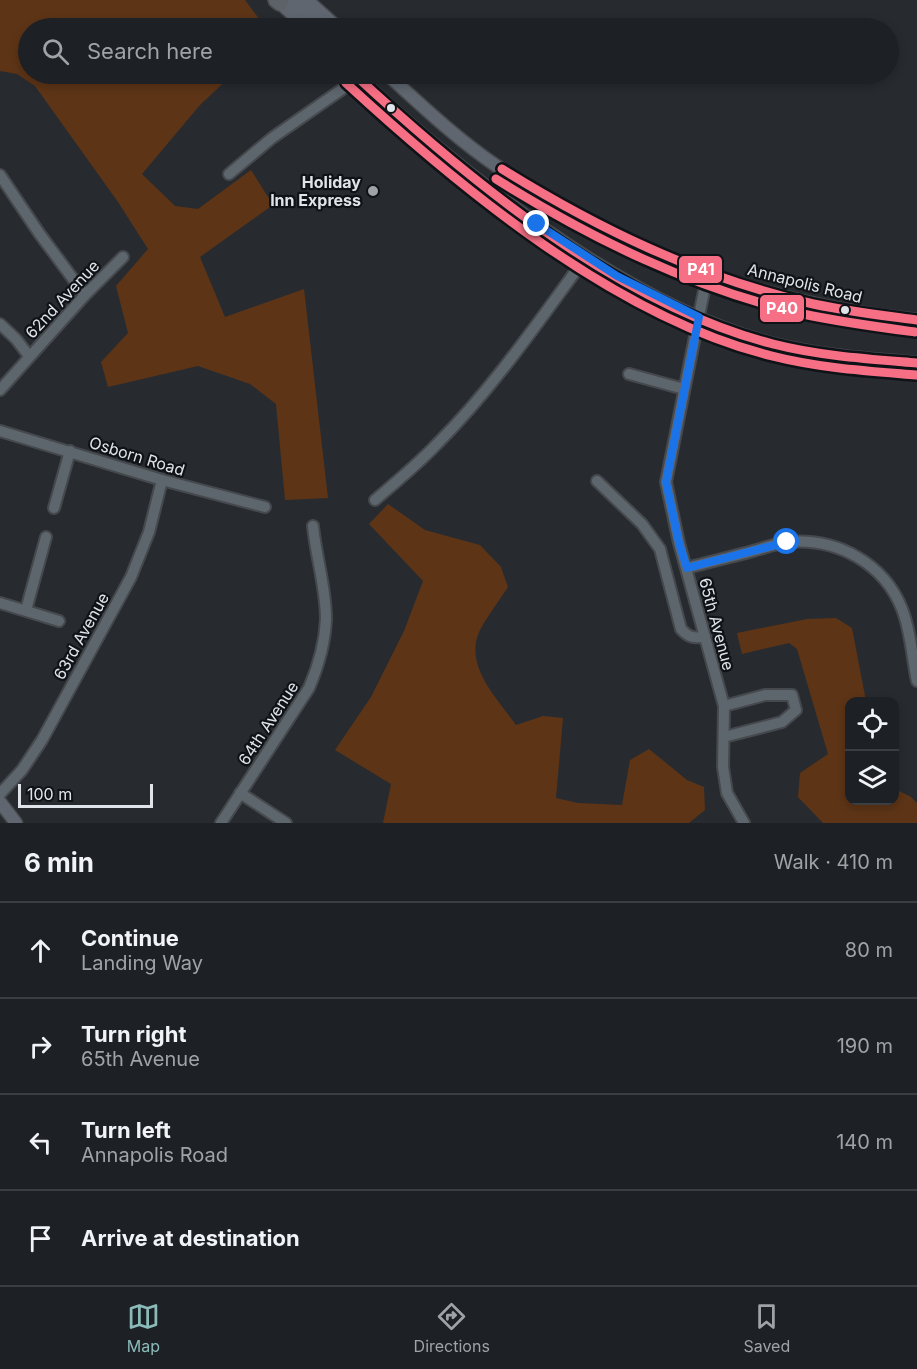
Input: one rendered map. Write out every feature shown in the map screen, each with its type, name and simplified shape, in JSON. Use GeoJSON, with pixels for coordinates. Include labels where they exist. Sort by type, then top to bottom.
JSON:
{"type":"FeatureCollection","features":[{"type":"Feature","properties":{"kind":"main road"},"geometry":{"type":"LineString","coordinates":[[308,0],[327,18]]}},
{"type":"Feature","properties":{"kind":"main road"},"geometry":{"type":"LineString","coordinates":[[282,1],[298,18]]}},
{"type":"Feature","properties":{"kind":"main road"},"geometry":{"type":"LineString","coordinates":[[282,1],[308,18]]}},
{"type":"Feature","properties":{"kind":"main road"},"geometry":{"type":"LineString","coordinates":[[368,84],[395,113],[468,174],[586,257],[637,287],[739,334],[808,352],[838,357],[917,363]]}},
{"type":"Feature","properties":{"kind":"main road","name":"Annapolis Road"},"geometry":{"type":"LineString","coordinates":[[398,84],[458,136],[497,166],[573,214],[625,240],[692,268],[756,289],[847,312],[917,320]]}},
{"type":"Feature","properties":{"kind":"main road"},"geometry":{"type":"LineString","coordinates":[[0,802],[16,823]]}},
{"type":"Feature","properties":{"kind":"street"},"geometry":{"type":"LineString","coordinates":[[229,174],[272,138],[347,84]]}},
{"type":"Feature","properties":{"kind":"street"},"geometry":{"type":"LineString","coordinates":[[0,175],[85,295]]}},
{"type":"Feature","properties":{"kind":"street","name":"62nd Avenue"},"geometry":{"type":"LineString","coordinates":[[0,390],[85,295],[123,257]]}},
{"type":"Feature","properties":{"kind":"street"},"geometry":{"type":"LineString","coordinates":[[375,500],[436,445],[471,407],[525,341],[586,257]]}},
{"type":"Feature","properties":{"kind":"street","name":"65th Avenue"},"geometry":{"type":"LineString","coordinates":[[704,291],[666,482],[679,543],[724,706],[723,767],[727,793],[744,823]]}},
{"type":"Feature","properties":{"kind":"street"},"geometry":{"type":"LineString","coordinates":[[0,324],[30,356]]}},
{"type":"Feature","properties":{"kind":"street"},"geometry":{"type":"LineString","coordinates":[[629,374],[684,389]]}},
{"type":"Feature","properties":{"kind":"street","name":"Osborn Road"},"geometry":{"type":"LineString","coordinates":[[0,431],[162,480],[265,507]]}},
{"type":"Feature","properties":{"kind":"street"},"geometry":{"type":"LineString","coordinates":[[54,508],[70,451]]}},
{"type":"Feature","properties":{"kind":"street","name":"63rd Avenue"},"geometry":{"type":"LineString","coordinates":[[0,794],[13,781],[36,749],[122,595],[140,559],[162,480]]}},
{"type":"Feature","properties":{"kind":"street"},"geometry":{"type":"LineString","coordinates":[[597,481],[642,524],[660,549],[681,629],[687,636],[705,637]]}},
{"type":"Feature","properties":{"kind":"street","name":"64th Avenue"},"geometry":{"type":"LineString","coordinates":[[221,823],[309,688],[318,663],[326,613],[313,526]]}},
{"type":"Feature","properties":{"kind":"street"},"geometry":{"type":"LineString","coordinates":[[26,610],[46,537]]}},
{"type":"Feature","properties":{"kind":"street"},"geometry":{"type":"LineString","coordinates":[[687,568],[787,542],[816,543],[851,553],[868,563],[883,576],[896,595],[903,612],[917,681]]}},
{"type":"Feature","properties":{"kind":"street"},"geometry":{"type":"LineString","coordinates":[[660,549],[679,543]]}},
{"type":"Feature","properties":{"kind":"street"},"geometry":{"type":"LineString","coordinates":[[0,603],[59,621]]}},
{"type":"Feature","properties":{"kind":"street"},"geometry":{"type":"LineString","coordinates":[[724,706],[765,695],[792,695],[796,710],[782,722],[724,737]]}},
{"type":"Feature","properties":{"kind":"street"},"geometry":{"type":"LineString","coordinates":[[240,793],[286,823]]}},
{"type":"Feature","properties":{"kind":"shaded area"},"geometry":{"type":"Polygon","coordinates":[[[0,0],[245,0],[258,18],[18,18],[18,75],[0,71],[0,0]]]}},
{"type":"Feature","properties":{"kind":"shaded area"},"geometry":{"type":"Polygon","coordinates":[[[32,84],[222,84],[200,105],[142,174],[175,206],[198,209],[251,170],[273,205],[200,257],[225,317],[304,289],[328,498],[285,500],[276,404],[250,384],[198,366],[108,387],[101,362],[128,333],[116,286],[148,249],[118,202],[32,84]]]}},
{"type":"Feature","properties":{"kind":"shaded area"},"geometry":{"type":"Polygon","coordinates":[[[388,504],[425,530],[480,545],[501,567],[508,587],[480,630],[476,643],[476,656],[484,680],[516,725],[543,716],[563,718],[556,798],[578,803],[622,805],[630,760],[649,749],[687,780],[704,787],[705,810],[689,823],[383,823],[391,784],[335,750],[371,697],[404,631],[423,581],[369,524],[388,504]]]}},
{"type":"Feature","properties":{"kind":"shaded area"},"geometry":{"type":"Polygon","coordinates":[[[836,618],[852,628],[865,697],[845,697],[845,805],[899,805],[899,791],[917,803],[917,823],[823,823],[798,797],[800,773],[828,754],[797,649],[789,643],[742,654],[737,633],[807,619],[836,618]]]}},
{"type":"Feature","properties":{"kind":"transit line","name":"P40"},"geometry":{"type":"LineString","coordinates":[[347,84],[439,165],[490,206],[599,281],[656,312],[714,338],[772,356],[826,366],[916,375]]}},
{"type":"Feature","properties":{"kind":"transit line","name":"P41"},"geometry":{"type":"LineString","coordinates":[[365,84],[496,196],[603,269],[659,300],[716,326],[773,344],[827,354],[917,363]]}},
{"type":"Feature","properties":{"kind":"transit line","name":"P41"},"geometry":{"type":"LineString","coordinates":[[502,169],[611,230],[648,248],[725,279],[819,305],[917,320]]}},
{"type":"Feature","properties":{"kind":"transit line","name":"P40"},"geometry":{"type":"LineString","coordinates":[[496,179],[569,222],[682,276],[803,314],[915,332]]}},
{"type":"Feature","properties":{"kind":"place","name":"Holiday Inn Express"},"geometry":{"type":"Point","coordinates":[373,191]}},
{"type":"Feature","properties":{"kind":"route"},"geometry":{"type":"LineString","coordinates":[[537,224],[617,276],[699,317],[666,482],[679,543],[687,568],[787,542]]}}]}
